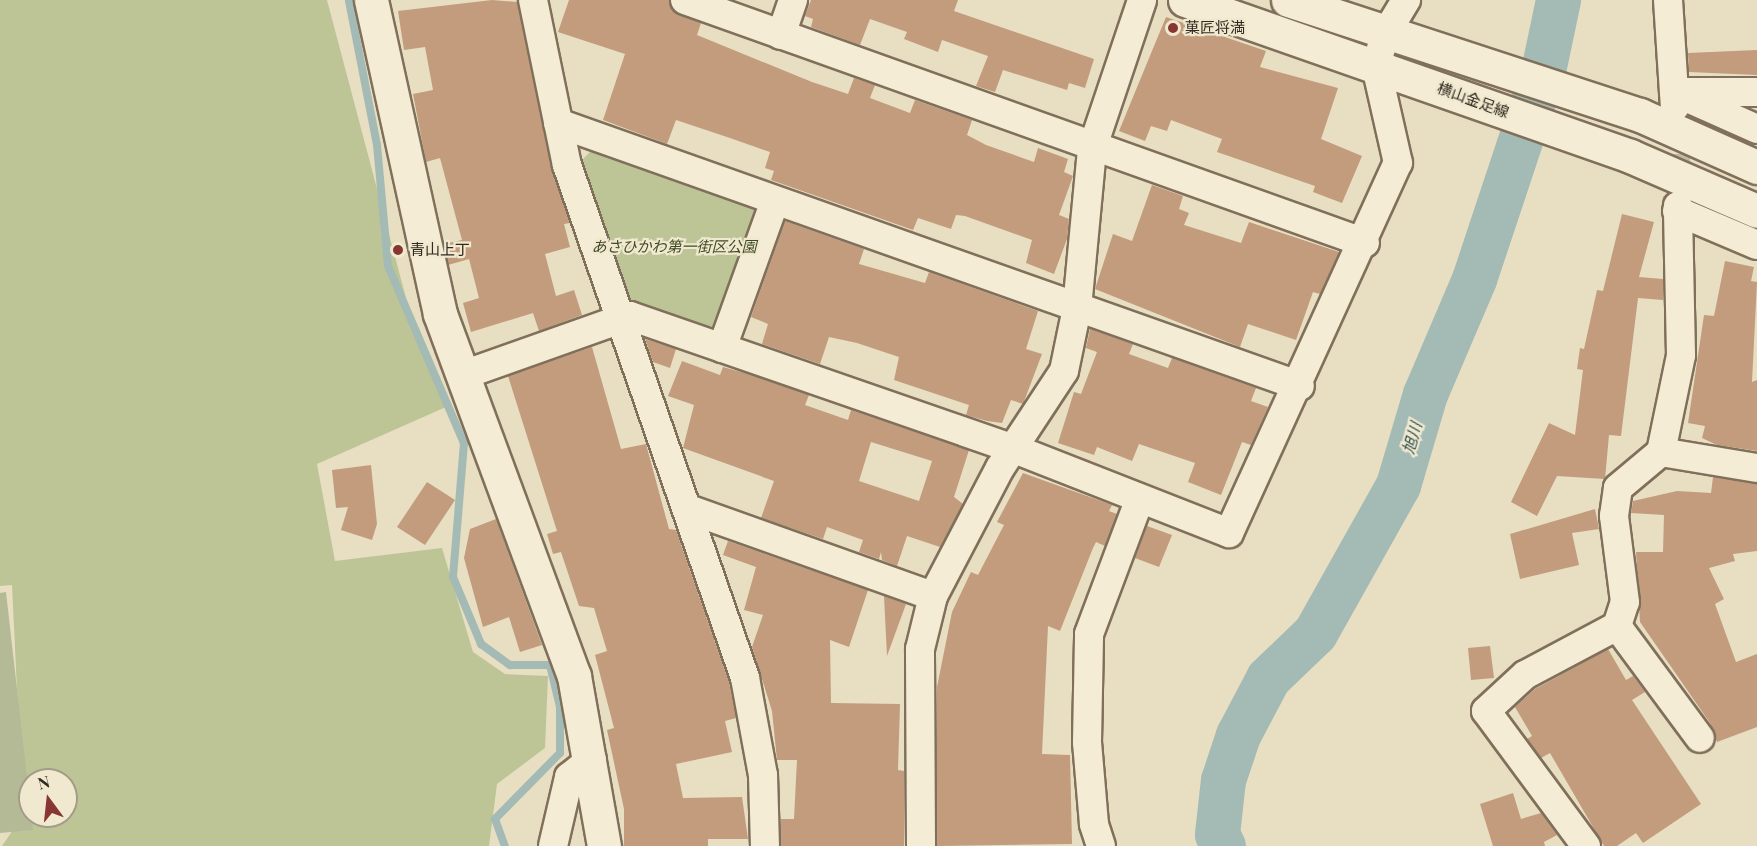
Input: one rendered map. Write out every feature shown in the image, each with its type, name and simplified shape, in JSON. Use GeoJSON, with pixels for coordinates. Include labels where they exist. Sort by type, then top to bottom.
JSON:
{"type":"FeatureCollection","features":[{"type":"Feature","properties":{"kind":"street"},"geometry":{"type":"LineString","coordinates":[[371,0],[421,243],[440,314],[465,374],[574,676],[592,759],[604,846]]}},
{"type":"Feature","properties":{"kind":"street"},"geometry":{"type":"LineString","coordinates":[[533,0],[558,123],[618,320],[688,509],[745,678],[763,775],[765,846]]}},
{"type":"Feature","properties":{"kind":"street"},"geometry":{"type":"LineString","coordinates":[[685,0],[1092,149],[1365,243]]}},
{"type":"Feature","properties":{"kind":"street"},"geometry":{"type":"LineString","coordinates":[[781,35],[793,0]]}},
{"type":"Feature","properties":{"kind":"street"},"geometry":{"type":"LineString","coordinates":[[921,846],[920,649],[933,596],[1012,448],[1064,371],[1077,308],[1092,149],[1142,0]]}},
{"type":"Feature","properties":{"kind":"street","name":"横山金足線"},"geometry":{"type":"LineString","coordinates":[[1185,0],[1630,156],[1757,211]]}},
{"type":"Feature","properties":{"kind":"street"},"geometry":{"type":"LineString","coordinates":[[1288,0],[1385,35],[1640,115],[1757,167]]}},
{"type":"Feature","properties":{"kind":"street"},"geometry":{"type":"LineString","coordinates":[[465,374],[630,316],[1012,448],[1139,501],[1229,533],[1300,386],[1365,243],[1398,163],[1376,66],[1385,35],[1406,0]]}},
{"type":"Feature","properties":{"kind":"street"},"geometry":{"type":"LineString","coordinates":[[1668,0],[1674,100]]}},
{"type":"Feature","properties":{"kind":"street"},"geometry":{"type":"LineString","coordinates":[[1674,100],[1757,92]]}},
{"type":"Feature","properties":{"kind":"street"},"geometry":{"type":"LineString","coordinates":[[1674,100],[1757,129]]}},
{"type":"Feature","properties":{"kind":"street"},"geometry":{"type":"LineString","coordinates":[[558,123],[1300,386]]}},
{"type":"Feature","properties":{"kind":"street"},"geometry":{"type":"LineString","coordinates":[[722,348],[776,201]]}},
{"type":"Feature","properties":{"kind":"street"},"geometry":{"type":"LineString","coordinates":[[1586,846],[1486,711],[1525,675],[1617,626],[1625,602],[1614,516],[1618,488],[1661,452],[1681,355],[1678,208],[1757,245]]}},
{"type":"Feature","properties":{"kind":"street"},"geometry":{"type":"LineString","coordinates":[[1661,452],[1757,468]]}},
{"type":"Feature","properties":{"kind":"street"},"geometry":{"type":"LineString","coordinates":[[1101,846],[1094,824],[1087,742],[1089,634],[1139,501]]}},
{"type":"Feature","properties":{"kind":"street"},"geometry":{"type":"LineString","coordinates":[[688,509],[933,596]]}},
{"type":"Feature","properties":{"kind":"street"},"geometry":{"type":"LineString","coordinates":[[1617,626],[1700,738]]}},
{"type":"Feature","properties":{"kind":"street"},"geometry":{"type":"LineString","coordinates":[[553,846],[569,777],[592,759]]}},
{"type":"Feature","properties":{"kind":"green space"},"geometry":{"type":"Polygon","coordinates":[[[0,0],[327,0],[411,317],[446,407],[317,464],[335,561],[442,548],[473,652],[505,674],[548,676],[545,748],[497,784],[489,846],[2,846],[18,822],[18,828],[78,828],[78,768],[21,768],[12,585],[0,586],[0,0]]]}},
{"type":"Feature","properties":{"kind":"green space","name":"あさひかわ第一街区公園"},"geometry":{"type":"Polygon","coordinates":[[[593,149],[755,205],[760,214],[719,324],[704,329],[633,301],[616,286],[581,161],[593,149]]]}},
{"type":"Feature","properties":{"kind":"green space"},"geometry":{"type":"Polygon","coordinates":[[[6,592],[26,768],[18,768],[18,828],[33,828],[33,830],[0,833],[0,593],[6,592]]]}},
{"type":"Feature","properties":{"kind":"building"},"geometry":{"type":"Polygon","coordinates":[[[492,0],[517,2],[551,168],[570,223],[564,224],[570,247],[545,254],[556,296],[574,290],[582,315],[539,331],[533,313],[471,332],[463,303],[479,298],[469,259],[448,265],[444,244],[462,240],[440,158],[426,162],[413,94],[433,90],[425,47],[404,50],[398,11],[492,0]]]}},
{"type":"Feature","properties":{"kind":"building"},"geometry":{"type":"Polygon","coordinates":[[[569,0],[669,0],[673,11],[701,23],[697,35],[812,82],[848,94],[854,78],[875,85],[870,98],[910,113],[915,100],[972,120],[967,135],[986,145],[1034,162],[1038,148],[1068,159],[1064,172],[1073,176],[1059,215],[1069,219],[1067,239],[1054,274],[1026,263],[1032,240],[965,216],[956,215],[951,229],[918,218],[913,230],[771,180],[774,171],[765,168],[770,152],[676,120],[667,144],[603,120],[625,54],[558,32],[569,0]]]}},
{"type":"Feature","properties":{"kind":"building"},"geometry":{"type":"Polygon","coordinates":[[[811,0],[958,0],[954,11],[1094,59],[1085,88],[1069,83],[1067,90],[1003,70],[995,92],[976,86],[988,56],[942,40],[938,52],[904,39],[907,32],[870,19],[860,45],[811,27],[813,19],[805,16],[811,0]]]}},
{"type":"Feature","properties":{"kind":"building"},"geometry":{"type":"Polygon","coordinates":[[[1166,17],[1266,51],[1260,67],[1338,88],[1321,139],[1362,156],[1342,203],[1313,192],[1315,186],[1217,152],[1222,139],[1171,120],[1167,131],[1151,126],[1145,141],[1119,131],[1166,17]]]}},
{"type":"Feature","properties":{"kind":"building"},"geometry":{"type":"Polygon","coordinates":[[[1757,50],[1757,75],[1689,72],[1688,53],[1757,50]]]}},
{"type":"Feature","properties":{"kind":"building"},"geometry":{"type":"Polygon","coordinates":[[[1152,185],[1183,196],[1179,209],[1189,213],[1184,225],[1241,243],[1249,222],[1339,252],[1320,294],[1313,292],[1296,340],[1248,324],[1240,347],[1095,289],[1113,234],[1132,241],[1152,185]]]}},
{"type":"Feature","properties":{"kind":"building"},"geometry":{"type":"Polygon","coordinates":[[[1622,214],[1654,222],[1639,277],[1663,279],[1663,300],[1638,298],[1621,436],[1609,435],[1605,479],[1557,476],[1537,516],[1511,502],[1549,423],[1575,435],[1583,370],[1577,369],[1580,348],[1584,349],[1597,290],[1603,291],[1622,214]]]}},
{"type":"Feature","properties":{"kind":"building"},"geometry":{"type":"Polygon","coordinates":[[[785,221],[864,249],[859,264],[925,283],[929,272],[1038,311],[1026,349],[1042,354],[1023,404],[1011,400],[1002,423],[987,421],[966,415],[969,405],[894,380],[899,357],[857,343],[829,337],[820,364],[762,344],[768,324],[751,317],[785,221]]]}},
{"type":"Feature","properties":{"kind":"building"},"geometry":{"type":"Polygon","coordinates":[[[1725,261],[1754,267],[1751,281],[1757,282],[1752,382],[1757,380],[1757,451],[1717,445],[1702,438],[1705,426],[1688,423],[1704,315],[1714,316],[1725,261]]]}},
{"type":"Feature","properties":{"kind":"building"},"geometry":{"type":"Polygon","coordinates":[[[1090,329],[1133,344],[1129,354],[1168,368],[1172,358],[1256,388],[1251,401],[1268,407],[1251,445],[1242,442],[1221,495],[1188,482],[1195,463],[1139,444],[1132,461],[1097,447],[1094,455],[1058,443],[1074,392],[1081,394],[1097,352],[1086,348],[1090,329]]]}},
{"type":"Feature","properties":{"kind":"building"},"geometry":{"type":"Polygon","coordinates":[[[645,339],[676,349],[670,368],[653,362],[645,339]]]}},
{"type":"Feature","properties":{"kind":"building"},"geometry":{"type":"Polygon","coordinates":[[[592,347],[621,449],[646,444],[669,529],[676,530],[729,682],[736,718],[725,721],[732,752],[676,764],[683,798],[742,797],[748,839],[708,839],[708,846],[624,846],[624,809],[607,730],[614,728],[595,655],[607,651],[594,608],[579,606],[561,552],[553,554],[547,534],[557,531],[508,376],[592,347]]]}},
{"type":"Feature","properties":{"kind":"building"},"geometry":{"type":"Polygon","coordinates":[[[682,361],[720,375],[723,367],[809,395],[805,405],[848,420],[851,410],[969,450],[954,497],[963,504],[940,547],[907,536],[897,566],[882,560],[881,552],[879,559],[859,552],[863,540],[827,527],[823,539],[761,518],[774,481],[683,448],[694,405],[668,396],[682,361]],[[871,442],[859,481],[919,501],[932,461],[871,442]]]}},
{"type":"Feature","properties":{"kind":"building"},"geometry":{"type":"Polygon","coordinates":[[[371,465],[377,524],[372,540],[341,530],[348,507],[336,508],[332,470],[371,465]]]}},
{"type":"Feature","properties":{"kind":"building"},"geometry":{"type":"Polygon","coordinates":[[[1023,473],[1112,505],[1109,511],[1117,514],[1105,546],[1096,542],[1093,548],[1060,631],[1048,626],[1042,754],[1070,755],[1072,844],[937,846],[937,687],[952,612],[971,572],[978,575],[1004,525],[997,522],[1023,473]]]}},
{"type":"Feature","properties":{"kind":"building"},"geometry":{"type":"Polygon","coordinates":[[[1713,477],[1757,484],[1757,551],[1733,554],[1735,561],[1709,568],[1724,599],[1715,604],[1736,662],[1757,654],[1757,727],[1717,742],[1710,723],[1640,622],[1636,552],[1663,552],[1664,515],[1631,513],[1633,501],[1677,491],[1711,493],[1713,477]]]}},
{"type":"Feature","properties":{"kind":"building"},"geometry":{"type":"Polygon","coordinates":[[[427,482],[455,500],[425,545],[397,527],[427,482]]]}},
{"type":"Feature","properties":{"kind":"building"},"geometry":{"type":"Polygon","coordinates":[[[1595,509],[1599,529],[1572,533],[1579,565],[1520,579],[1510,534],[1595,509]]]}},
{"type":"Feature","properties":{"kind":"building"},"geometry":{"type":"Polygon","coordinates":[[[496,519],[542,645],[520,652],[509,617],[483,627],[464,558],[470,529],[496,519]]]}},
{"type":"Feature","properties":{"kind":"building"},"geometry":{"type":"Polygon","coordinates":[[[1147,526],[1172,535],[1159,567],[1135,558],[1147,526]]]}},
{"type":"Feature","properties":{"kind":"building"},"geometry":{"type":"Polygon","coordinates":[[[728,541],[868,590],[849,647],[830,640],[831,703],[900,704],[898,770],[904,771],[904,846],[781,846],[781,819],[794,819],[797,760],[777,760],[772,711],[752,647],[763,615],[744,610],[756,567],[723,555],[728,541]]]}},
{"type":"Feature","properties":{"kind":"building"},"geometry":{"type":"Polygon","coordinates":[[[884,596],[906,604],[887,656],[884,596]]]}},
{"type":"Feature","properties":{"kind":"building"},"geometry":{"type":"Polygon","coordinates":[[[1490,646],[1494,678],[1471,680],[1468,648],[1490,646]]]}},
{"type":"Feature","properties":{"kind":"building"},"geometry":{"type":"Polygon","coordinates":[[[1608,649],[1626,680],[1633,676],[1645,692],[1632,700],[1701,804],[1643,843],[1636,833],[1617,846],[1604,846],[1550,753],[1541,758],[1527,739],[1532,736],[1515,707],[1535,689],[1608,649]]]}},
{"type":"Feature","properties":{"kind":"building"},"geometry":{"type":"Polygon","coordinates":[[[1513,793],[1521,819],[1541,813],[1557,835],[1544,842],[1545,846],[1493,846],[1480,804],[1513,793]]]}},
{"type":"Feature","properties":{"kind":"waterway","name":"旭川"},"geometry":{"type":"LineString","coordinates":[[1223,846],[1217,834],[1223,780],[1238,735],[1268,678],[1315,633],[1398,485],[1425,394],[1474,279],[1543,71],[1558,0]]}},
{"type":"Feature","properties":{"kind":"waterway"},"geometry":{"type":"LineString","coordinates":[[349,1],[377,145],[388,266],[464,443],[453,577],[481,644],[510,665],[550,665],[560,707],[560,753],[495,819],[505,846]]}},
{"type":"Feature","properties":{"kind":"tunnel"},"geometry":{"type":"LineString","coordinates":[[1675,112],[1677,198]]}},
{"type":"Feature","properties":{"kind":"place","name":"菓匠将満"},"geometry":{"type":"Point","coordinates":[1173,28]}},
{"type":"Feature","properties":{"kind":"place","name":"青山上丁"},"geometry":{"type":"Point","coordinates":[398,250]}}]}
